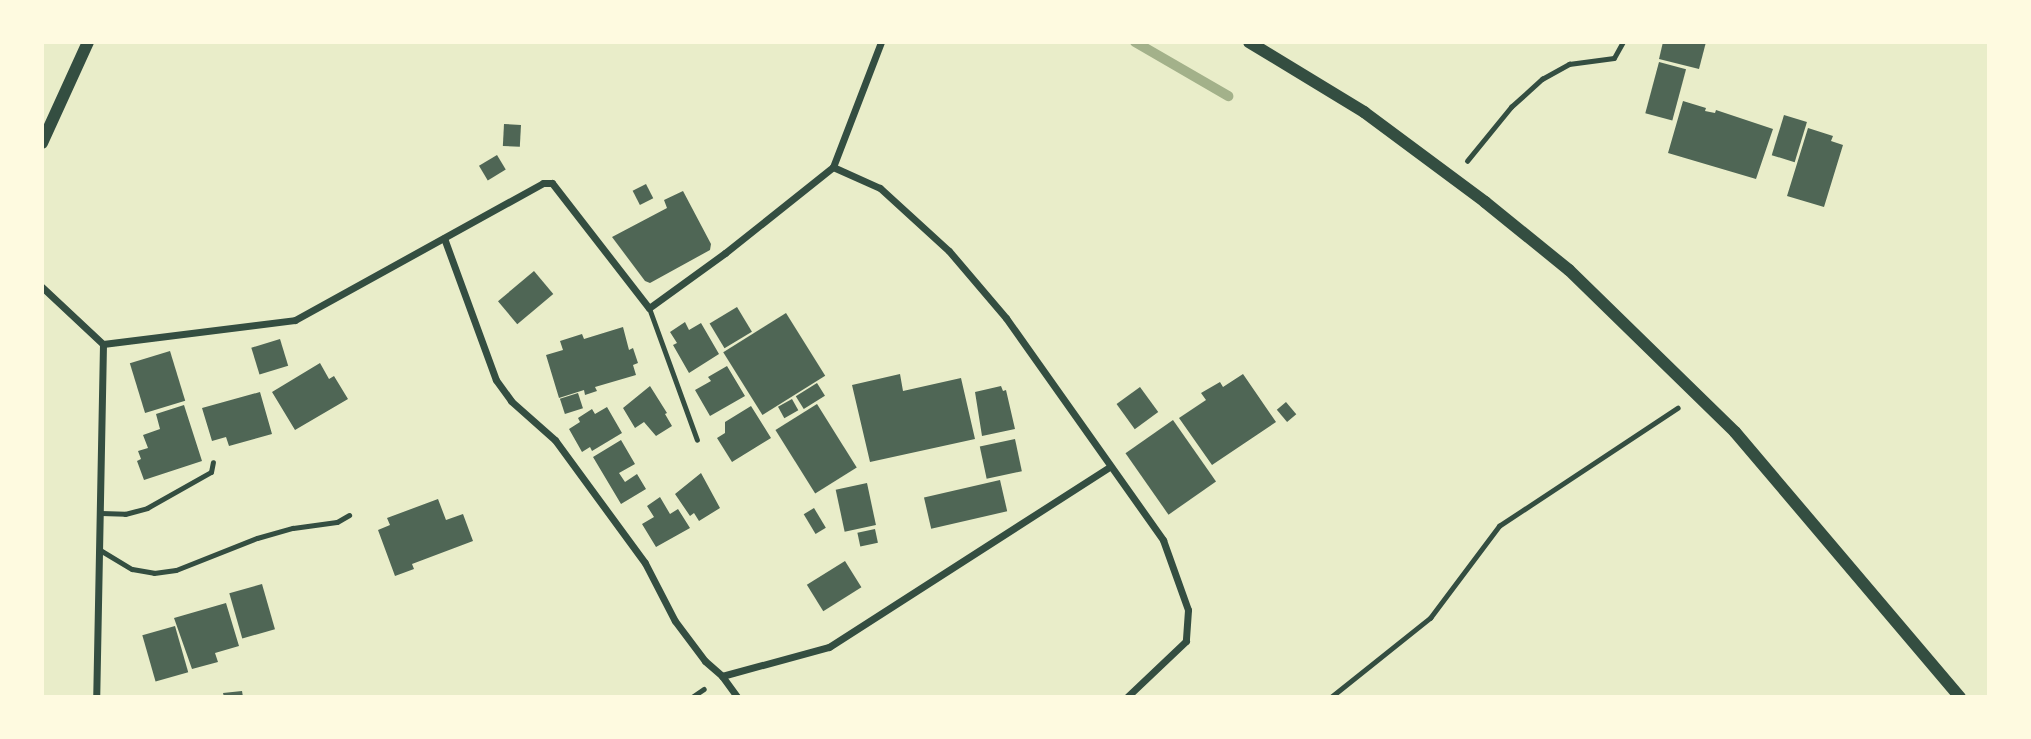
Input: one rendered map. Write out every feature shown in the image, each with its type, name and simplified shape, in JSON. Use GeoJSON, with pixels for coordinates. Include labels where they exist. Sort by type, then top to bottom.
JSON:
{"type":"FeatureCollection","features":[{"type":"Feature","properties":{"kind":"street"},"geometry":{"type":"LineString","coordinates":[[42,143],[88,42]]}},
{"type":"Feature","properties":{"kind":"street"},"geometry":{"type":"LineString","coordinates":[[103,344],[295,320],[544,183],[552,183],[649,308],[725,253],[833,167],[881,42]]}},
{"type":"Feature","properties":{"kind":"street"},"geometry":{"type":"LineString","coordinates":[[1249,42],[1364,112],[1454,178],[1569,270],[1735,432],[1959,697]]}},
{"type":"Feature","properties":{"kind":"street"},"geometry":{"type":"LineString","coordinates":[[833,167],[880,188],[950,251],[1006,318],[1163,540],[1188,610],[1186,641],[1128,697]]}},
{"type":"Feature","properties":{"kind":"street"},"geometry":{"type":"LineString","coordinates":[[444,238],[496,380],[510,401],[555,440],[645,563],[675,621],[705,662],[722,676],[737,697]]}},
{"type":"Feature","properties":{"kind":"street"},"geometry":{"type":"LineString","coordinates":[[42,287],[103,344],[96,697]]}},
{"type":"Feature","properties":{"kind":"street"},"geometry":{"type":"LineString","coordinates":[[722,676],[829,646],[1109,467]]}},
{"type":"Feature","properties":{"kind":"lane"},"geometry":{"type":"LineString","coordinates":[[649,308],[697,440]]}},
{"type":"Feature","properties":{"kind":"lane"},"geometry":{"type":"LineString","coordinates":[[101,513],[125,514],[147,508],[211,472],[213,461]]}},
{"type":"Feature","properties":{"kind":"lane"},"geometry":{"type":"LineString","coordinates":[[100,550],[132,569],[154,573],[176,570],[257,538],[293,528],[337,522],[349,515]]}},
{"type":"Feature","properties":{"kind":"path"},"geometry":{"type":"LineString","coordinates":[[1454,178],[1511,107],[1542,79],[1569,64],[1614,58],[1623,42]]}},
{"type":"Feature","properties":{"kind":"path"},"geometry":{"type":"LineString","coordinates":[[1331,697],[1430,618],[1499,526],[1698,394]]}},
{"type":"Feature","properties":{"kind":"building"},"geometry":{"type":"Polygon","coordinates":[[[1663,42],[1706,42],[1699,69],[1659,59],[1663,42]]]}},
{"type":"Feature","properties":{"kind":"building"},"geometry":{"type":"Polygon","coordinates":[[[1659,62],[1686,69],[1672,120],[1645,113],[1659,62]]]}},
{"type":"Feature","properties":{"kind":"building"},"geometry":{"type":"Polygon","coordinates":[[[1683,101],[1706,108],[1705,111],[1715,113],[1716,110],[1773,129],[1756,179],[1668,153],[1683,101]]]}},
{"type":"Feature","properties":{"kind":"building"},"geometry":{"type":"Polygon","coordinates":[[[1784,115],[1807,122],[1795,162],[1772,155],[1784,115]]]}},
{"type":"Feature","properties":{"kind":"building"},"geometry":{"type":"Polygon","coordinates":[[[504,124],[521,125],[520,147],[503,146],[504,124]]]}},
{"type":"Feature","properties":{"kind":"building"},"geometry":{"type":"Polygon","coordinates":[[[1808,128],[1833,136],[1831,141],[1843,145],[1824,207],[1787,196],[1808,128]]]}},
{"type":"Feature","properties":{"kind":"building"},"geometry":{"type":"Polygon","coordinates":[[[497,155],[506,170],[488,180],[479,166],[497,155]]]}},
{"type":"Feature","properties":{"kind":"building"},"geometry":{"type":"Polygon","coordinates":[[[646,184],[653,198],[640,205],[633,191],[646,184]]]}},
{"type":"Feature","properties":{"kind":"building"},"geometry":{"type":"Polygon","coordinates":[[[683,191],[711,244],[710,250],[650,283],[645,281],[612,237],[667,208],[664,200],[683,191]]]}},
{"type":"Feature","properties":{"kind":"building"},"geometry":{"type":"Polygon","coordinates":[[[534,271],[553,294],[517,324],[498,301],[534,271]]]}},
{"type":"Feature","properties":{"kind":"building"},"geometry":{"type":"Polygon","coordinates":[[[737,307],[752,332],[725,348],[710,323],[737,307]]]}},
{"type":"Feature","properties":{"kind":"building"},"geometry":{"type":"Polygon","coordinates":[[[786,313],[825,376],[762,415],[723,352],[786,313]]]}},
{"type":"Feature","properties":{"kind":"building"},"geometry":{"type":"Polygon","coordinates":[[[685,322],[689,330],[701,323],[719,354],[689,373],[673,345],[677,343],[670,332],[685,322]]]}},
{"type":"Feature","properties":{"kind":"building"},"geometry":{"type":"Polygon","coordinates":[[[623,327],[629,350],[633,348],[638,363],[633,365],[636,375],[595,387],[597,391],[585,395],[584,390],[559,398],[546,355],[563,350],[560,341],[582,334],[584,339],[623,327]]]}},
{"type":"Feature","properties":{"kind":"building"},"geometry":{"type":"Polygon","coordinates":[[[280,339],[288,366],[259,375],[251,348],[280,339]]]}},
{"type":"Feature","properties":{"kind":"building"},"geometry":{"type":"Polygon","coordinates":[[[170,351],[185,401],[145,413],[130,363],[170,351]]]}},
{"type":"Feature","properties":{"kind":"building"},"geometry":{"type":"Polygon","coordinates":[[[320,363],[329,379],[334,376],[348,399],[295,430],[272,392],[320,363]]]}},
{"type":"Feature","properties":{"kind":"building"},"geometry":{"type":"Polygon","coordinates":[[[727,366],[745,396],[710,416],[695,390],[711,381],[708,377],[727,366]]]}},
{"type":"Feature","properties":{"kind":"building"},"geometry":{"type":"Polygon","coordinates":[[[900,374],[903,391],[961,378],[975,439],[870,462],[852,385],[900,374]]]}},
{"type":"Feature","properties":{"kind":"building"},"geometry":{"type":"Polygon","coordinates":[[[1243,374],[1276,422],[1212,465],[1179,418],[1206,400],[1201,393],[1220,382],[1223,387],[1243,374]]]}},
{"type":"Feature","properties":{"kind":"building"},"geometry":{"type":"Polygon","coordinates":[[[817,383],[825,396],[804,409],[796,396],[817,383]]]}},
{"type":"Feature","properties":{"kind":"building"},"geometry":{"type":"Polygon","coordinates":[[[650,386],[672,426],[656,436],[644,422],[635,428],[623,408],[650,386]]]}},
{"type":"Feature","properties":{"kind":"building"},"geometry":{"type":"Polygon","coordinates":[[[1001,386],[1003,391],[1006,390],[1015,429],[982,436],[975,392],[1001,386]]]}},
{"type":"Feature","properties":{"kind":"building"},"geometry":{"type":"Polygon","coordinates":[[[1140,387],[1158,412],[1135,429],[1117,404],[1140,387]]]}},
{"type":"Feature","properties":{"kind":"building"},"geometry":{"type":"Polygon","coordinates":[[[260,392],[272,434],[229,446],[226,437],[212,441],[202,408],[260,392]]]}},
{"type":"Feature","properties":{"kind":"building"},"geometry":{"type":"Polygon","coordinates":[[[578,393],[583,408],[565,414],[560,399],[578,393]]]}},
{"type":"Feature","properties":{"kind":"building"},"geometry":{"type":"Polygon","coordinates":[[[792,399],[798,410],[784,418],[778,407],[792,399]]]}},
{"type":"Feature","properties":{"kind":"building"},"geometry":{"type":"Polygon","coordinates":[[[1286,402],[1296,414],[1287,422],[1277,410],[1286,402]]]}},
{"type":"Feature","properties":{"kind":"building"},"geometry":{"type":"Polygon","coordinates":[[[817,404],[857,468],[815,494],[775,430],[817,404]]]}},
{"type":"Feature","properties":{"kind":"building"},"geometry":{"type":"Polygon","coordinates":[[[184,405],[202,461],[144,480],[137,461],[141,459],[138,451],[148,448],[143,435],[160,429],[156,414],[184,405]]]}},
{"type":"Feature","properties":{"kind":"building"},"geometry":{"type":"Polygon","coordinates":[[[751,406],[771,438],[732,462],[717,438],[725,433],[725,422],[751,406]]]}},
{"type":"Feature","properties":{"kind":"building"},"geometry":{"type":"Polygon","coordinates":[[[607,407],[622,433],[592,451],[590,447],[582,452],[569,429],[580,422],[578,418],[592,409],[595,414],[607,407]]]}},
{"type":"Feature","properties":{"kind":"building"},"geometry":{"type":"Polygon","coordinates":[[[1173,420],[1216,481],[1169,515],[1125,453],[1173,420]]]}},
{"type":"Feature","properties":{"kind":"building"},"geometry":{"type":"Polygon","coordinates":[[[1015,439],[1022,471],[987,479],[980,446],[1015,439]]]}},
{"type":"Feature","properties":{"kind":"building"},"geometry":{"type":"Polygon","coordinates":[[[621,440],[635,464],[619,473],[625,482],[637,474],[646,489],[621,504],[593,457],[621,440]]]}},
{"type":"Feature","properties":{"kind":"building"},"geometry":{"type":"Polygon","coordinates":[[[701,473],[720,508],[699,521],[694,513],[690,516],[675,494],[701,473]]]}},
{"type":"Feature","properties":{"kind":"building"},"geometry":{"type":"Polygon","coordinates":[[[1000,480],[1007,511],[931,529],[924,498],[1000,480]]]}},
{"type":"Feature","properties":{"kind":"building"},"geometry":{"type":"Polygon","coordinates":[[[867,483],[876,525],[845,532],[836,490],[867,483]]]}},
{"type":"Feature","properties":{"kind":"building"},"geometry":{"type":"Polygon","coordinates":[[[660,497],[670,514],[678,509],[690,528],[656,547],[642,524],[654,517],[647,506],[660,497]]]}},
{"type":"Feature","properties":{"kind":"building"},"geometry":{"type":"Polygon","coordinates":[[[438,499],[446,520],[463,514],[473,541],[412,564],[414,569],[395,576],[378,530],[390,525],[387,518],[438,499]]]}},
{"type":"Feature","properties":{"kind":"building"},"geometry":{"type":"Polygon","coordinates":[[[814,508],[826,528],[816,534],[804,514],[814,508]]]}},
{"type":"Feature","properties":{"kind":"building"},"geometry":{"type":"Polygon","coordinates":[[[875,529],[878,543],[860,546],[857,533],[875,529]]]}},
{"type":"Feature","properties":{"kind":"building"},"geometry":{"type":"Polygon","coordinates":[[[845,561],[861,587],[823,611],[807,585],[845,561]]]}},
{"type":"Feature","properties":{"kind":"building"},"geometry":{"type":"Polygon","coordinates":[[[262,584],[275,629],[242,639],[229,593],[262,584]]]}},
{"type":"Feature","properties":{"kind":"building"},"geometry":{"type":"Polygon","coordinates":[[[226,603],[239,646],[215,653],[218,662],[192,669],[174,618],[226,603]]]}},
{"type":"Feature","properties":{"kind":"building"},"geometry":{"type":"Polygon","coordinates":[[[175,626],[188,672],[156,682],[142,635],[175,626]]]}},
{"type":"Feature","properties":{"kind":"building"},"geometry":{"type":"Polygon","coordinates":[[[242,691],[243,697],[224,697],[223,693],[242,691]]]}},
{"type":"Feature","properties":{"kind":"waterway"},"geometry":{"type":"LineString","coordinates":[[1135,42],[1228,96]]}}]}
